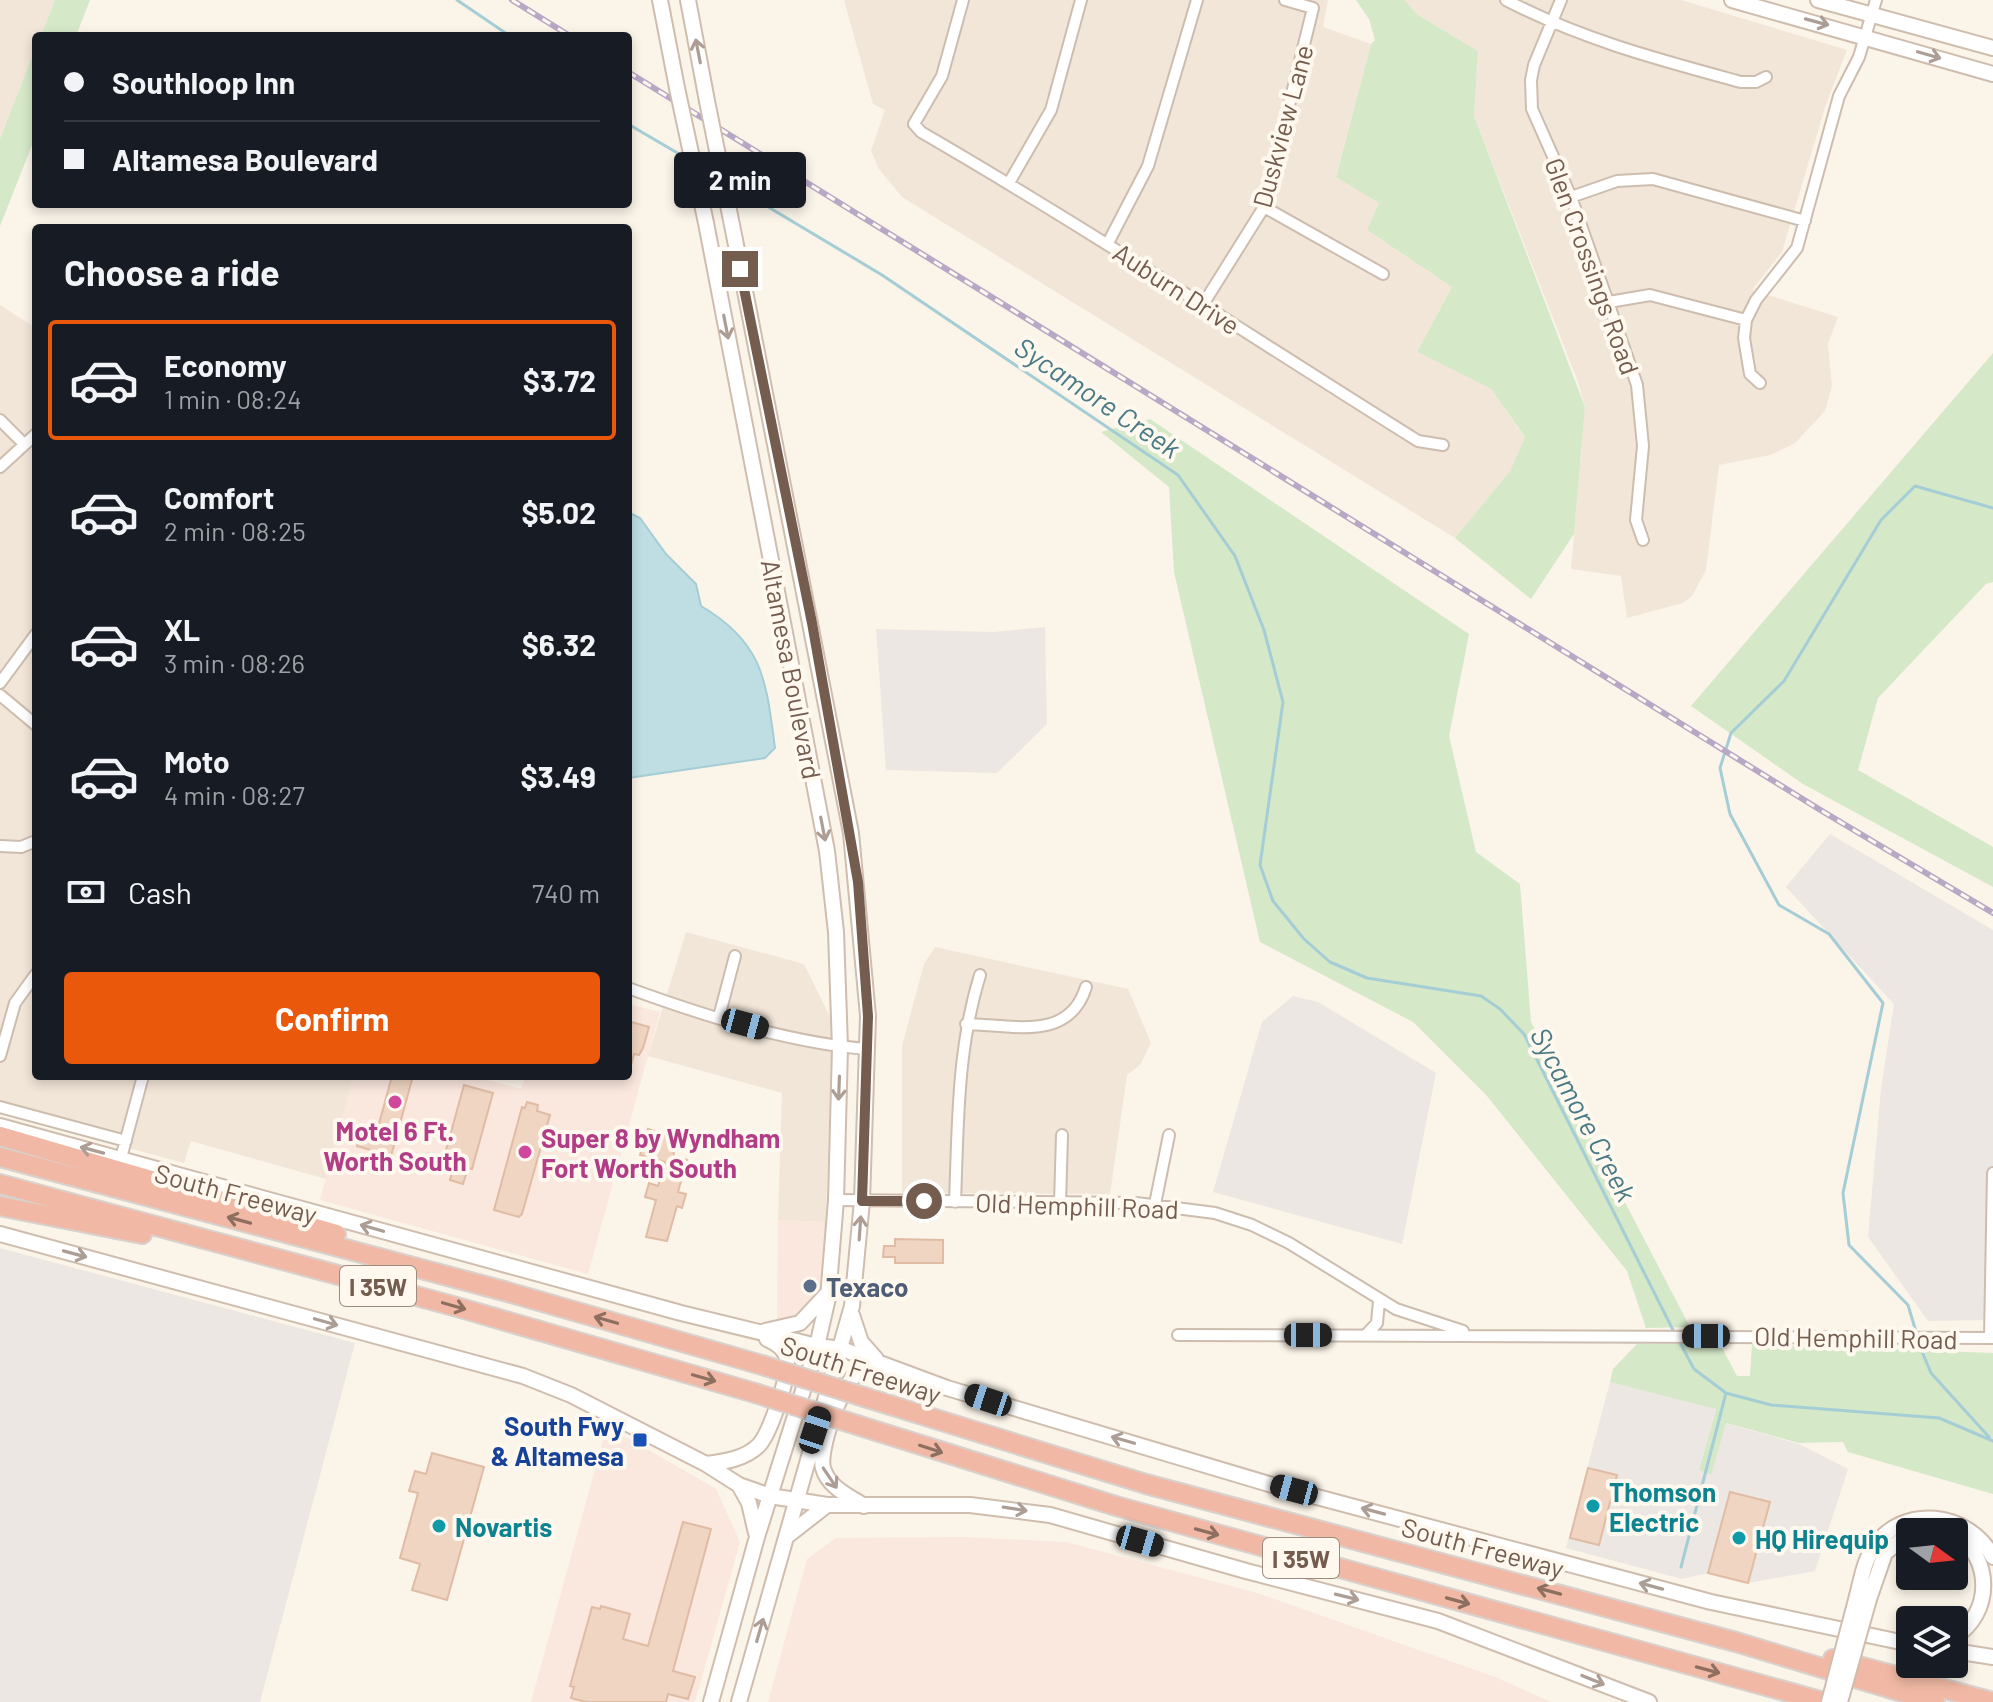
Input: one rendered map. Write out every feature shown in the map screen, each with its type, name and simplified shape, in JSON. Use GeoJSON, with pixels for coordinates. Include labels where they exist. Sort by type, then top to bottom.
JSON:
{"type":"FeatureCollection","features":[{"type":"Feature","properties":{"kind":"highway"},"geometry":{"type":"LineString","coordinates":[[0,1136],[90,1165],[251,1207],[374,1247],[489,1278],[504,1291]]}},
{"type":"Feature","properties":{"kind":"highway","name":"South Freeway"},"geometry":{"type":"LineString","coordinates":[[0,1157],[504,1291],[762,1365],[1174,1492],[1736,1642],[1935,1702]]}},
{"type":"Feature","properties":{"kind":"highway","name":"South Freeway"},"geometry":{"type":"LineString","coordinates":[[0,1184],[333,1273],[755,1393],[1116,1506],[1826,1702]]}},
{"type":"Feature","properties":{"kind":"highway"},"geometry":{"type":"LineString","coordinates":[[0,1206],[333,1273]]}},
{"type":"Feature","properties":{"kind":"highway"},"geometry":{"type":"LineString","coordinates":[[1736,1642],[1755,1638],[1993,1702]]}},
{"type":"Feature","properties":{"kind":"highway"},"geometry":{"type":"LineString","coordinates":[[1748,1681],[1768,1696],[1784,1702]]}},
{"type":"Feature","properties":{"kind":"main road","name":"Altamesa Boulevard"},"geometry":{"type":"LineString","coordinates":[[660,0],[827,851],[836,932],[840,1047],[836,1200],[828,1292],[817,1346],[757,1537],[711,1702]]}},
{"type":"Feature","properties":{"kind":"main road","name":"Altamesa Boulevard"},"geometry":{"type":"LineString","coordinates":[[688,0],[851,833],[866,973],[862,1201],[851,1312],[739,1702]]}},
{"type":"Feature","properties":{"kind":"main road"},"geometry":{"type":"LineString","coordinates":[[1732,0],[1993,74]]}},
{"type":"Feature","properties":{"kind":"main road"},"geometry":{"type":"LineString","coordinates":[[1818,0],[1874,7],[1993,48]]}},
{"type":"Feature","properties":{"kind":"main road","name":"South Freeway"},"geometry":{"type":"LineString","coordinates":[[0,1126],[756,1333],[842,1349],[988,1400],[1272,1485],[1711,1602],[1896,1641]]}},
{"type":"Feature","properties":{"kind":"main road"},"geometry":{"type":"LineString","coordinates":[[0,1234],[523,1376],[571,1395],[706,1464],[739,1485],[770,1496],[827,1505],[970,1505],[1050,1515],[1438,1621],[1649,1702]]}},
{"type":"Feature","properties":{"kind":"main road"},"geometry":{"type":"LineString","coordinates":[[756,1333],[800,1323],[814,1312],[828,1292]]}},
{"type":"Feature","properties":{"kind":"main road"},"geometry":{"type":"LineString","coordinates":[[851,1312],[861,1342],[879,1362]]}},
{"type":"Feature","properties":{"kind":"main road"},"geometry":{"type":"LineString","coordinates":[[706,1464],[747,1454],[759,1445],[770,1424],[787,1357],[777,1344],[756,1333]]}},
{"type":"Feature","properties":{"kind":"main road"},"geometry":{"type":"LineString","coordinates":[[866,1507],[834,1487],[826,1477],[822,1467],[823,1446],[854,1375],[874,1368],[902,1370]]}},
{"type":"Feature","properties":{"kind":"main road"},"geometry":{"type":"LineString","coordinates":[[739,1485],[749,1503],[757,1537]]}},
{"type":"Feature","properties":{"kind":"main road"},"geometry":{"type":"LineString","coordinates":[[785,1538],[827,1505]]}},
{"type":"Feature","properties":{"kind":"main road"},"geometry":{"type":"LineString","coordinates":[[1840,1702],[1874,1547],[1893,1529],[1908,1521],[1934,1518],[1959,1524],[1978,1535],[1993,1557]]}},
{"type":"Feature","properties":{"kind":"main road"},"geometry":{"type":"LineString","coordinates":[[1826,1702],[1863,1597],[1885,1553],[1896,1545]]}},
{"type":"Feature","properties":{"kind":"main road"},"geometry":{"type":"LineString","coordinates":[[1968,1546],[1979,1555],[1987,1584],[1986,1601],[1978,1617],[1968,1625]]}},
{"type":"Feature","properties":{"kind":"main road"},"geometry":{"type":"LineString","coordinates":[[1968,1653],[1993,1657]]}},
{"type":"Feature","properties":{"kind":"main road"},"geometry":{"type":"LineString","coordinates":[[723,1658],[750,1665]]}},
{"type":"Feature","properties":{"kind":"street","name":"Auburn Drive"},"geometry":{"type":"LineString","coordinates":[[963,0],[942,76],[914,124],[921,132],[1108,243],[1202,306],[1418,441],[1443,445]]}},
{"type":"Feature","properties":{"kind":"street"},"geometry":{"type":"LineString","coordinates":[[1009,183],[1051,110],[1081,0]]}},
{"type":"Feature","properties":{"kind":"street"},"geometry":{"type":"LineString","coordinates":[[1108,243],[1148,166],[1197,0]]}},
{"type":"Feature","properties":{"kind":"street","name":"Duskview Lane"},"geometry":{"type":"LineString","coordinates":[[1202,306],[1264,207],[1313,8],[1285,0]]}},
{"type":"Feature","properties":{"kind":"street"},"geometry":{"type":"LineString","coordinates":[[1506,0],[1552,22],[1628,50],[1741,82],[1756,82],[1766,77]]}},
{"type":"Feature","properties":{"kind":"street","name":"Glen Crossings Road"},"geometry":{"type":"LineString","coordinates":[[1561,0],[1534,65],[1531,95],[1538,124],[1571,197],[1628,355],[1641,411],[1643,446],[1636,520],[1643,540]]}},
{"type":"Feature","properties":{"kind":"street"},"geometry":{"type":"LineString","coordinates":[[1760,383],[1750,374],[1744,338],[1746,320],[1756,300],[1794,254],[1839,96],[1866,36],[1874,7]]}},
{"type":"Feature","properties":{"kind":"street"},"geometry":{"type":"LineString","coordinates":[[1571,197],[1617,181],[1653,179],[1805,221]]}},
{"type":"Feature","properties":{"kind":"street"},"geometry":{"type":"LineString","coordinates":[[1264,207],[1383,274]]}},
{"type":"Feature","properties":{"kind":"street"},"geometry":{"type":"LineString","coordinates":[[1609,302],[1650,295],[1746,320]]}},
{"type":"Feature","properties":{"kind":"street"},"geometry":{"type":"LineString","coordinates":[[0,420],[24,444]]}},
{"type":"Feature","properties":{"kind":"street"},"geometry":{"type":"LineString","coordinates":[[0,467],[32,437]]}},
{"type":"Feature","properties":{"kind":"street"},"geometry":{"type":"LineString","coordinates":[[0,683],[32,639]]}},
{"type":"Feature","properties":{"kind":"street"},"geometry":{"type":"LineString","coordinates":[[0,695],[32,722]]}},
{"type":"Feature","properties":{"kind":"street"},"geometry":{"type":"LineString","coordinates":[[0,846],[21,847],[32,843]]}},
{"type":"Feature","properties":{"kind":"street"},"geometry":{"type":"LineString","coordinates":[[719,1017],[735,956]]}},
{"type":"Feature","properties":{"kind":"street"},"geometry":{"type":"LineString","coordinates":[[955,1202],[961,1062],[966,1024],[980,975]]}},
{"type":"Feature","properties":{"kind":"street"},"geometry":{"type":"LineString","coordinates":[[0,1056],[15,1003],[32,980]]}},
{"type":"Feature","properties":{"kind":"street"},"geometry":{"type":"LineString","coordinates":[[966,1024],[1058,1023],[1076,1010],[1086,987]]}},
{"type":"Feature","properties":{"kind":"street"},"geometry":{"type":"LineString","coordinates":[[632,989],[719,1017],[840,1047],[867,1049]]}},
{"type":"Feature","properties":{"kind":"street"},"geometry":{"type":"LineString","coordinates":[[121,1158],[142,1080]]}},
{"type":"Feature","properties":{"kind":"street"},"geometry":{"type":"LineString","coordinates":[[0,1107],[126,1141]]}},
{"type":"Feature","properties":{"kind":"street"},"geometry":{"type":"LineString","coordinates":[[1060,1203],[1062,1135]]}},
{"type":"Feature","properties":{"kind":"street"},"geometry":{"type":"LineString","coordinates":[[1155,1204],[1169,1135]]}},
{"type":"Feature","properties":{"kind":"street"},"geometry":{"type":"LineString","coordinates":[[1992,1338],[1993,1173]]}},
{"type":"Feature","properties":{"kind":"street","name":"Old Hemphill Road"},"geometry":{"type":"LineString","coordinates":[[836,1200],[1155,1204],[1215,1213],[1252,1225],[1289,1243],[1379,1301],[1426,1321],[1480,1336]]}},
{"type":"Feature","properties":{"kind":"street"},"geometry":{"type":"LineString","coordinates":[[1366,1335],[1377,1323],[1379,1301]]}},
{"type":"Feature","properties":{"kind":"street","name":"Old Hemphill Road"},"geometry":{"type":"LineString","coordinates":[[1178,1335],[1992,1338]]}},
{"type":"Feature","properties":{"kind":"shaded area"},"geometry":{"type":"Polygon","coordinates":[[[0,0],[55,0],[43,32],[32,32],[32,58],[0,139],[0,0]]]}},
{"type":"Feature","properties":{"kind":"shaded area"},"geometry":{"type":"Polygon","coordinates":[[[844,0],[1328,0],[1323,27],[1371,44],[1336,176],[1379,203],[1367,230],[1452,287],[1417,352],[1491,389],[1525,438],[1510,471],[1455,538],[902,197],[879,169],[871,151],[885,110],[873,104],[844,0]]]}},
{"type":"Feature","properties":{"kind":"shaded area"},"geometry":{"type":"Polygon","coordinates":[[[1404,0],[1681,0],[1847,50],[1825,107],[1782,252],[1752,290],[1838,317],[1828,344],[1832,386],[1825,411],[1794,444],[1770,455],[1719,465],[1706,570],[1692,596],[1683,603],[1627,618],[1621,576],[1571,569],[1585,407],[1578,382],[1474,116],[1478,51],[1418,15],[1404,0]]]}},
{"type":"Feature","properties":{"kind":"shaded area"},"geometry":{"type":"Polygon","coordinates":[[[0,305],[32,325],[32,1080],[353,1080],[326,1179],[191,1141],[184,1163],[0,1113],[0,305]]]}},
{"type":"Feature","properties":{"kind":"shaded area"},"geometry":{"type":"Polygon","coordinates":[[[1045,627],[1047,724],[997,773],[886,770],[876,629],[994,632],[1045,627]]]}},
{"type":"Feature","properties":{"kind":"shaded area"},"geometry":{"type":"Polygon","coordinates":[[[1830,834],[1993,930],[1993,1320],[1928,1321],[1868,1237],[1881,1089],[1894,1004],[1786,887],[1830,834]]]}},
{"type":"Feature","properties":{"kind":"shaded area"},"geometry":{"type":"Polygon","coordinates":[[[686,932],[804,964],[832,1021],[826,1222],[778,1220],[782,1093],[648,1056],[686,932]]]}},
{"type":"Feature","properties":{"kind":"shaded area"},"geometry":{"type":"Polygon","coordinates":[[[935,947],[1128,989],[1151,1043],[1140,1065],[1127,1075],[1110,1194],[902,1193],[902,1046],[924,964],[935,947]]]}},
{"type":"Feature","properties":{"kind":"shaded area"},"geometry":{"type":"Polygon","coordinates":[[[1293,996],[1318,1002],[1436,1073],[1402,1244],[1213,1192],[1262,1022],[1293,996]]]}},
{"type":"Feature","properties":{"kind":"shaded area"},"geometry":{"type":"Polygon","coordinates":[[[632,1005],[660,1012],[588,1274],[320,1200],[353,1080],[487,1080],[521,1089],[524,1080],[632,1080],[632,1005]]]}},
{"type":"Feature","properties":{"kind":"shaded area"},"geometry":{"type":"Polygon","coordinates":[[[778,1220],[826,1222],[822,1288],[815,1305],[791,1322],[777,1322],[778,1220]]]}},
{"type":"Feature","properties":{"kind":"shaded area"},"geometry":{"type":"Polygon","coordinates":[[[0,1248],[355,1343],[260,1702],[0,1702],[0,1248]]]}},
{"type":"Feature","properties":{"kind":"shaded area"},"geometry":{"type":"Polygon","coordinates":[[[1610,1382],[1716,1408],[1699,1470],[1710,1475],[1725,1423],[1799,1444],[1848,1469],[1815,1571],[1748,1583],[1708,1573],[1682,1579],[1566,1548],[1610,1382]]]}},
{"type":"Feature","properties":{"kind":"shaded area"},"geometry":{"type":"Polygon","coordinates":[[[607,1426],[716,1489],[740,1542],[695,1702],[531,1702],[607,1426]]]}},
{"type":"Feature","properties":{"kind":"shaded area"},"geometry":{"type":"Polygon","coordinates":[[[964,1537],[1066,1542],[1257,1593],[1495,1677],[1551,1702],[768,1702],[807,1559],[836,1538],[964,1537]]]}},
{"type":"Feature","properties":{"kind":"green space"},"geometry":{"type":"Polygon","coordinates":[[[55,0],[90,0],[78,32],[43,32],[55,0]]]}},
{"type":"Feature","properties":{"kind":"green space"},"geometry":{"type":"Polygon","coordinates":[[[1356,0],[1404,0],[1418,15],[1478,51],[1474,116],[1585,407],[1574,534],[1531,599],[1455,538],[1510,471],[1525,437],[1491,389],[1417,352],[1452,287],[1367,230],[1379,203],[1336,177],[1371,44],[1375,40],[1369,19],[1356,0]]]}},
{"type":"Feature","properties":{"kind":"green space"},"geometry":{"type":"Polygon","coordinates":[[[32,57],[32,145],[0,226],[0,139],[32,57]]]}},
{"type":"Feature","properties":{"kind":"green space"},"geometry":{"type":"Polygon","coordinates":[[[1993,353],[1993,582],[1986,584],[1878,698],[1858,770],[1993,847],[1993,887],[1803,784],[1691,706],[1993,353]]]}},
{"type":"Feature","properties":{"kind":"green space"},"geometry":{"type":"Polygon","coordinates":[[[1150,419],[1469,634],[1449,736],[1476,852],[1520,884],[1531,1022],[1690,1327],[1646,1328],[1627,1271],[1487,1096],[1413,1022],[1260,942],[1174,572],[1169,487],[1101,432],[1150,419]]]}},
{"type":"Feature","properties":{"kind":"green space"},"geometry":{"type":"Polygon","coordinates":[[[1637,1344],[1720,1344],[1737,1376],[1750,1376],[1752,1344],[1993,1353],[1993,1494],[1848,1452],[1843,1442],[1799,1443],[1726,1423],[1711,1475],[1699,1470],[1716,1409],[1610,1382],[1613,1369],[1637,1344]]]}},
{"type":"Feature","properties":{"kind":"water"},"geometry":{"type":"Polygon","coordinates":[[[632,514],[640,518],[666,554],[696,584],[701,606],[738,634],[750,650],[764,683],[772,724],[775,748],[765,758],[632,777],[632,514]]]}},
{"type":"Feature","properties":{"kind":"building"},"geometry":{"type":"Polygon","coordinates":[[[632,1022],[649,1027],[643,1048],[639,1055],[634,1054],[632,1062],[632,1022]]]}},
{"type":"Feature","properties":{"kind":"building","name":"Motel 6 Ft. Worth South"},"geometry":{"type":"Polygon","coordinates":[[[391,1080],[412,1080],[391,1156],[357,1146],[363,1127],[377,1131],[391,1080]]]}},
{"type":"Feature","properties":{"kind":"building"},"geometry":{"type":"Polygon","coordinates":[[[464,1085],[493,1093],[472,1169],[468,1168],[463,1184],[450,1180],[454,1164],[443,1161],[464,1085]]]}},
{"type":"Feature","properties":{"kind":"building","name":"Super 8 by Wyndham Fort Worth South"},"geometry":{"type":"Polygon","coordinates":[[[527,1102],[538,1105],[537,1111],[550,1115],[519,1217],[494,1210],[522,1107],[525,1108],[527,1102]]]}},
{"type":"Feature","properties":{"kind":"building"},"geometry":{"type":"Polygon","coordinates":[[[648,1129],[671,1136],[669,1143],[673,1144],[674,1156],[687,1160],[678,1192],[686,1194],[682,1208],[677,1206],[667,1241],[646,1237],[656,1200],[645,1197],[649,1183],[658,1186],[665,1162],[640,1155],[648,1129]]]}},
{"type":"Feature","properties":{"kind":"building"},"geometry":{"type":"Polygon","coordinates":[[[895,1239],[943,1240],[943,1263],[895,1263],[895,1257],[883,1257],[884,1246],[895,1246],[895,1239]]]}},
{"type":"Feature","properties":{"kind":"building","name":"Novartis"},"geometry":{"type":"Polygon","coordinates":[[[432,1453],[484,1467],[447,1600],[412,1590],[420,1564],[400,1558],[418,1493],[409,1491],[415,1471],[426,1474],[432,1453]]]}},
{"type":"Feature","properties":{"kind":"building","name":"Thomson Electric"},"geometry":{"type":"Polygon","coordinates":[[[1588,1468],[1617,1475],[1599,1545],[1570,1538],[1588,1468]]]}},
{"type":"Feature","properties":{"kind":"building","name":"HQ Hirequip"},"geometry":{"type":"Polygon","coordinates":[[[1730,1492],[1770,1502],[1748,1583],[1708,1573],[1730,1492]]]}},
{"type":"Feature","properties":{"kind":"building"},"geometry":{"type":"Polygon","coordinates":[[[683,1522],[711,1529],[673,1671],[695,1677],[688,1699],[668,1694],[666,1702],[586,1702],[571,1698],[574,1687],[570,1686],[592,1607],[600,1609],[601,1606],[630,1614],[623,1639],[648,1646],[683,1522]]]}},
{"type":"Feature","properties":{"kind":"waterway","name":"Sycamore Creek"},"geometry":{"type":"LineString","coordinates":[[457,0],[504,32]]}},
{"type":"Feature","properties":{"kind":"waterway","name":"Sycamore Creek"},"geometry":{"type":"LineString","coordinates":[[632,126],[686,158]]}},
{"type":"Feature","properties":{"kind":"waterway","name":"Sycamore Creek"},"geometry":{"type":"LineString","coordinates":[[699,166],[717,176]]}},
{"type":"Feature","properties":{"kind":"waterway","name":"Sycamore Creek"},"geometry":{"type":"LineString","coordinates":[[730,184],[882,275],[1178,475],[1235,556],[1264,630],[1283,702],[1260,865],[1273,901],[1304,939],[1330,962],[1367,978],[1481,996],[1500,1009],[1524,1034],[1674,1332]]}},
{"type":"Feature","properties":{"kind":"waterway"},"geometry":{"type":"LineString","coordinates":[[1917,1335],[1908,1305],[1849,1245],[1843,1193],[1883,1003],[1829,934],[1779,905],[1730,814],[1720,768],[1731,733],[1784,681],[1881,520],[1915,486],[1993,508]]}},
{"type":"Feature","properties":{"kind":"waterway","name":"Sycamore Creek"},"geometry":{"type":"LineString","coordinates":[[1678,1339],[1694,1369],[1726,1393],[1771,1405],[1939,1418],[1993,1441]]}},
{"type":"Feature","properties":{"kind":"waterway"},"geometry":{"type":"LineString","coordinates":[[1918,1342],[1931,1373],[1989,1437]]}},
{"type":"Feature","properties":{"kind":"waterway"},"geometry":{"type":"LineString","coordinates":[[1681,1567],[1726,1393]]}},
{"type":"Feature","properties":{"kind":"railway"},"geometry":{"type":"LineString","coordinates":[[512,0],[564,32]]}},
{"type":"Feature","properties":{"kind":"railway"},"geometry":{"type":"LineString","coordinates":[[632,74],[1822,811],[1993,913]]}},
{"type":"Feature","properties":{"kind":"place","name":"Motel 6 Ft. Worth South"},"geometry":{"type":"Point","coordinates":[395,1102]}},
{"type":"Feature","properties":{"kind":"place","name":"Super 8 by Wyndham Fort Worth South"},"geometry":{"type":"Point","coordinates":[525,1152]}},
{"type":"Feature","properties":{"kind":"place","name":"Texaco"},"geometry":{"type":"Point","coordinates":[810,1286]}},
{"type":"Feature","properties":{"kind":"place","name":"South Fwy & Altamesa"},"geometry":{"type":"Point","coordinates":[640,1440]}},
{"type":"Feature","properties":{"kind":"place","name":"Thomson Electric"},"geometry":{"type":"Point","coordinates":[1593,1506]}},
{"type":"Feature","properties":{"kind":"place","name":"Novartis"},"geometry":{"type":"Point","coordinates":[439,1526]}},
{"type":"Feature","properties":{"kind":"place","name":"HQ Hirequip"},"geometry":{"type":"Point","coordinates":[1739,1538]}},
{"type":"Feature","properties":{"kind":"route"},"geometry":{"type":"LineString","coordinates":[[740,269],[812,623],[858,882],[868,1016],[862,1201],[924,1201]]}}]}
